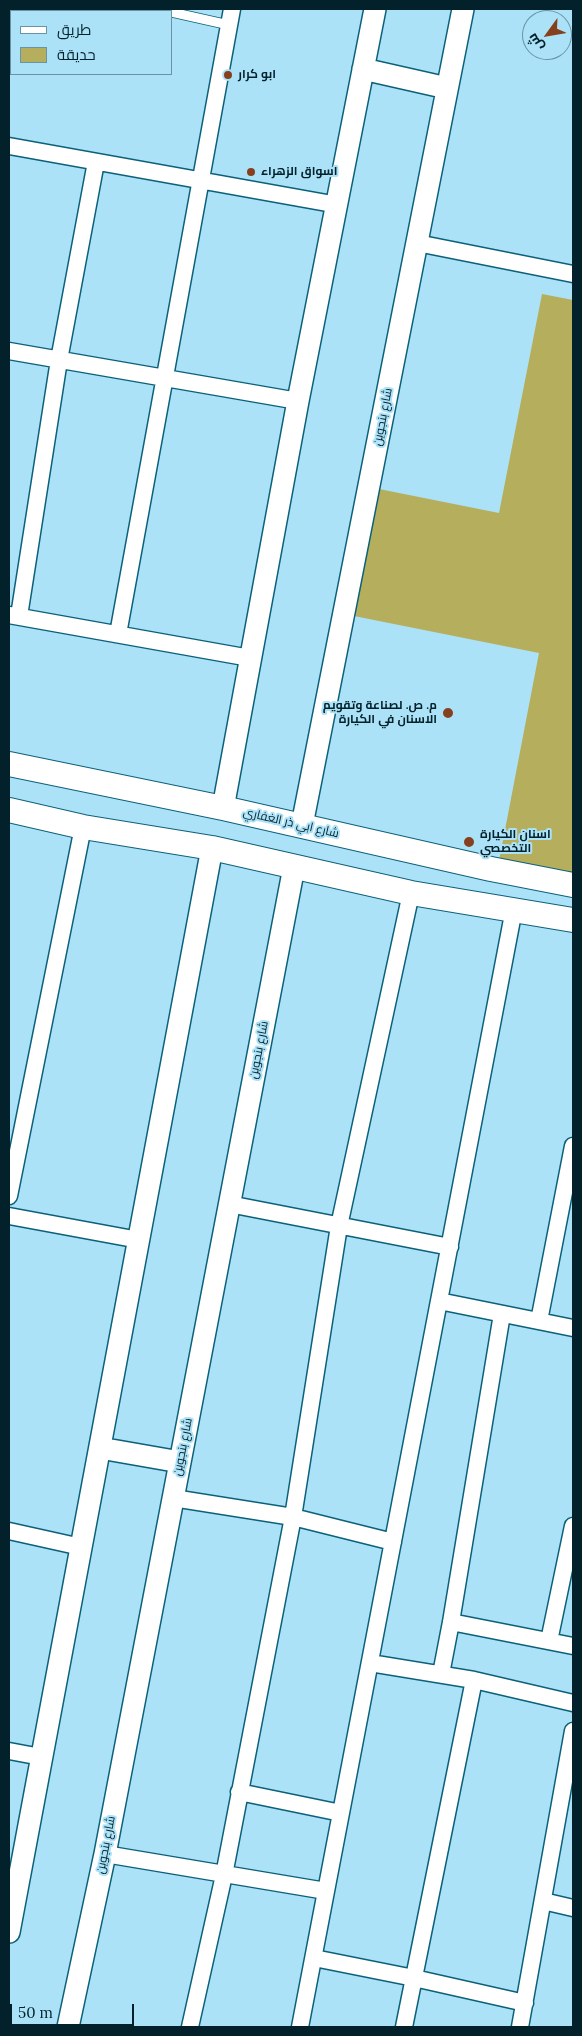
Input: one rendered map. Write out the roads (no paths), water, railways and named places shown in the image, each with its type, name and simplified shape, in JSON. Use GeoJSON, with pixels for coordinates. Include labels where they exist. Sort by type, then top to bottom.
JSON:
{"type":"FeatureCollection","features":[{"type":"Feature","properties":{"kind":"main road","name":"شارع ابي ذر الغفاري"},"geometry":{"type":"LineString","coordinates":[[9,764],[223,808],[491,869],[573,885]]}},
{"type":"Feature","properties":{"kind":"main road"},"geometry":{"type":"LineString","coordinates":[[9,810],[83,827],[212,848],[411,892],[573,920]]}},
{"type":"Feature","properties":{"kind":"street"},"geometry":{"type":"LineString","coordinates":[[118,634],[232,9]]}},
{"type":"Feature","properties":{"kind":"street"},"geometry":{"type":"LineString","coordinates":[[223,808],[298,401],[375,9]]}},
{"type":"Feature","properties":{"kind":"street","name":"شارع بنجوين"},"geometry":{"type":"LineString","coordinates":[[302,825],[463,9]]}},
{"type":"Feature","properties":{"kind":"street"},"geometry":{"type":"LineString","coordinates":[[363,69],[448,88]]}},
{"type":"Feature","properties":{"kind":"street"},"geometry":{"type":"LineString","coordinates":[[9,146],[338,205]]}},
{"type":"Feature","properties":{"kind":"street"},"geometry":{"type":"LineString","coordinates":[[96,162],[14,616],[250,658]]}},
{"type":"Feature","properties":{"kind":"street"},"geometry":{"type":"LineString","coordinates":[[417,243],[573,274]]}},
{"type":"Feature","properties":{"kind":"street"},"geometry":{"type":"LineString","coordinates":[[9,351],[298,401]]}},
{"type":"Feature","properties":{"kind":"street"},"geometry":{"type":"LineString","coordinates":[[9,1196],[83,827]]}},
{"type":"Feature","properties":{"kind":"street"},"geometry":{"type":"LineString","coordinates":[[9,1932],[212,848]]}},
{"type":"Feature","properties":{"kind":"street","name":"شارع بنجوين"},"geometry":{"type":"LineString","coordinates":[[68,2027],[105,1854],[294,867]]}},
{"type":"Feature","properties":{"kind":"street"},"geometry":{"type":"LineString","coordinates":[[190,2027],[224,1874],[293,1517],[339,1226],[411,892]]}},
{"type":"Feature","properties":{"kind":"street"},"geometry":{"type":"LineString","coordinates":[[300,2027],[514,909]]}},
{"type":"Feature","properties":{"kind":"street"},"geometry":{"type":"LineString","coordinates":[[539,1321],[573,1146]]}},
{"type":"Feature","properties":{"kind":"street"},"geometry":{"type":"LineString","coordinates":[[229,1204],[450,1248]]}},
{"type":"Feature","properties":{"kind":"street"},"geometry":{"type":"LineString","coordinates":[[9,1216],[139,1240]]}},
{"type":"Feature","properties":{"kind":"street"},"geometry":{"type":"LineString","coordinates":[[439,1301],[573,1328]]}},
{"type":"Feature","properties":{"kind":"street"},"geometry":{"type":"LineString","coordinates":[[441,1674],[502,1314]]}},
{"type":"Feature","properties":{"kind":"street"},"geometry":{"type":"LineString","coordinates":[[100,1448],[180,1462]]}},
{"type":"Feature","properties":{"kind":"street"},"geometry":{"type":"LineString","coordinates":[[173,1498],[293,1517],[393,1542]]}},
{"type":"Feature","properties":{"kind":"street"},"geometry":{"type":"LineString","coordinates":[[549,1641],[573,1526]]}},
{"type":"Feature","properties":{"kind":"street"},"geometry":{"type":"LineString","coordinates":[[9,1532],[81,1547]]}},
{"type":"Feature","properties":{"kind":"street"},"geometry":{"type":"LineString","coordinates":[[451,1622],[573,1646]]}},
{"type":"Feature","properties":{"kind":"street"},"geometry":{"type":"LineString","coordinates":[[370,1663],[474,1680],[573,1703]]}},
{"type":"Feature","properties":{"kind":"street"},"geometry":{"type":"LineString","coordinates":[[404,2027],[474,1680]]}},
{"type":"Feature","properties":{"kind":"street"},"geometry":{"type":"LineString","coordinates":[[520,2027],[573,1731]]}},
{"type":"Feature","properties":{"kind":"street"},"geometry":{"type":"LineString","coordinates":[[9,1751],[41,1758]]}},
{"type":"Feature","properties":{"kind":"street"},"geometry":{"type":"LineString","coordinates":[[240,1792],[341,1813]]}},
{"type":"Feature","properties":{"kind":"street"},"geometry":{"type":"LineString","coordinates":[[105,1854],[326,1891]]}},
{"type":"Feature","properties":{"kind":"street"},"geometry":{"type":"LineString","coordinates":[[543,1901],[573,1908]]}},
{"type":"Feature","properties":{"kind":"street"},"geometry":{"type":"LineString","coordinates":[[314,1958],[525,2003]]}},
{"type":"Feature","properties":{"kind":"lane"},"geometry":{"type":"LineString","coordinates":[[172,11],[229,25]]}},
{"type":"Feature","properties":{"kind":"place","name":"ابو كرار"},"geometry":{"type":"Point","coordinates":[228,75]}},
{"type":"Feature","properties":{"kind":"place","name":"اسواق الزهراء"},"geometry":{"type":"Point","coordinates":[251,172]}},
{"type":"Feature","properties":{"kind":"place","name":"م. ص. لصناعة وتقويم الاسنان في الكيارة"},"geometry":{"type":"Point","coordinates":[448,713]}},
{"type":"Feature","properties":{"kind":"place","name":"اسنان الكيارة التخصصي"},"geometry":{"type":"Point","coordinates":[469,842]}}]}
